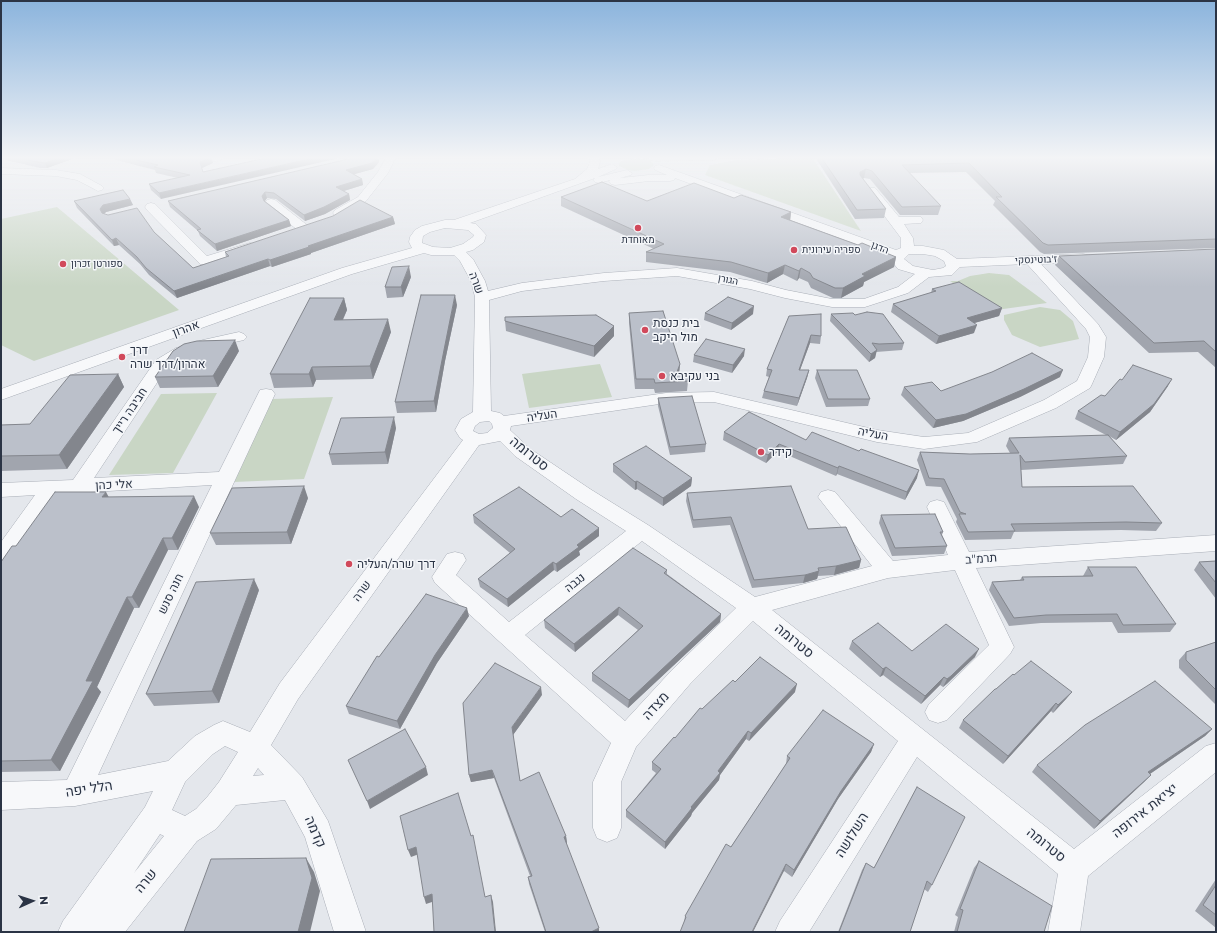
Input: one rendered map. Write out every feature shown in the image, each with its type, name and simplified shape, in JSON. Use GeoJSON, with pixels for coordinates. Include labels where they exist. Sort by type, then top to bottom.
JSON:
{"type":"FeatureCollection","features":[{"type":"Feature","properties":{"kind":"street"},"geometry":{"type":"LineString","coordinates":[[330,218],[359,201]]}},
{"type":"Feature","properties":{"kind":"street"},"geometry":{"type":"LineString","coordinates":[[455,224],[472,228],[477,231],[480,235],[479,239],[468,247],[457,251],[440,252],[419,244],[419,233],[426,229],[435,226],[455,224],[523,201]]}},
{"type":"Feature","properties":{"kind":"street"},"geometry":{"type":"LineString","coordinates":[[472,228],[545,201]]}},
{"type":"Feature","properties":{"kind":"street","name":"הדגן"},"geometry":{"type":"LineString","coordinates":[[748,201],[871,245],[903,253]]}},
{"type":"Feature","properties":{"kind":"street"},"geometry":{"type":"LineString","coordinates":[[879,201],[908,238],[903,253],[897,259],[903,266],[925,274],[947,272],[951,270],[953,263],[950,259],[938,253],[923,250],[903,253]]}},
{"type":"Feature","properties":{"kind":"street"},"geometry":{"type":"LineString","coordinates":[[137,210],[166,203]]}},
{"type":"Feature","properties":{"kind":"street"},"geometry":{"type":"LineString","coordinates":[[271,203],[303,228]]}},
{"type":"Feature","properties":{"kind":"street"},"geometry":{"type":"LineString","coordinates":[[151,207],[205,261],[260,244]]}},
{"type":"Feature","properties":{"kind":"street"},"geometry":{"type":"LineString","coordinates":[[895,221],[917,220]]}},
{"type":"Feature","properties":{"kind":"street"},"geometry":{"type":"LineString","coordinates":[[289,234],[317,223]]}},
{"type":"Feature","properties":{"kind":"street"},"geometry":{"type":"LineString","coordinates":[[871,245],[887,243],[903,238],[904,232]]}},
{"type":"Feature","properties":{"kind":"street","name":"אהרון"},"geometry":{"type":"LineString","coordinates":[[1,395],[419,244]]}},
{"type":"Feature","properties":{"kind":"street","name":"שרה"},"geometry":{"type":"LineString","coordinates":[[457,251],[466,259],[478,281],[482,298],[482,416]]}},
{"type":"Feature","properties":{"kind":"street","name":"ז'בוטינסקי"},"geometry":{"type":"LineString","coordinates":[[953,263],[1092,258]]}},
{"type":"Feature","properties":{"kind":"street","name":"העליה"},"geometry":{"type":"LineString","coordinates":[[501,426],[666,398],[714,397],[878,436],[924,443],[971,438],[1050,404],[1084,384],[1096,357],[1098,337],[1093,327],[1030,260]]}},
{"type":"Feature","properties":{"kind":"street","name":"הגורן"},"geometry":{"type":"LineString","coordinates":[[482,298],[522,287],[604,277],[678,272],[718,278],[785,294],[832,303],[866,303],[903,290],[925,274]]}},
{"type":"Feature","properties":{"kind":"street","name":"הגורן"},"geometry":{"type":"LineString","coordinates":[[478,281],[522,287]]}},
{"type":"Feature","properties":{"kind":"street","name":"חביבה רייך"},"geometry":{"type":"LineString","coordinates":[[78,487],[162,363],[182,351],[209,343],[239,337]]}},
{"type":"Feature","properties":{"kind":"street","name":"חנה סנש"},"geometry":{"type":"LineString","coordinates":[[75,793],[266,394]]}},
{"type":"Feature","properties":{"kind":"street"},"geometry":{"type":"LineString","coordinates":[[482,416],[494,417],[501,426],[494,437],[481,440],[474,439],[466,434],[465,426],[471,420],[482,416]]}},
{"type":"Feature","properties":{"kind":"street","name":"סטרומה"},"geometry":{"type":"LineString","coordinates":[[501,426],[528,456],[583,494],[641,530],[752,606],[1074,868]]}},
{"type":"Feature","properties":{"kind":"street","name":"שרה"},"geometry":{"type":"LineString","coordinates":[[105,932],[186,830],[206,819],[229,792],[289,691],[474,439]]}},
{"type":"Feature","properties":{"kind":"street","name":"אלי כהן"},"geometry":{"type":"LineString","coordinates":[[1,490],[49,489],[226,478]]}},
{"type":"Feature","properties":{"kind":"street"},"geometry":{"type":"LineString","coordinates":[[1,558],[49,489]]}},
{"type":"Feature","properties":{"kind":"street"},"geometry":{"type":"LineString","coordinates":[[828,497],[888,570]]}},
{"type":"Feature","properties":{"kind":"street"},"geometry":{"type":"LineString","coordinates":[[937,507],[1002,647],[938,712]]}},
{"type":"Feature","properties":{"kind":"street","name":"נגבה"},"geometry":{"type":"LineString","coordinates":[[509,636],[641,530]]}},
{"type":"Feature","properties":{"kind":"street","name":"תרמ\"ב"},"geometry":{"type":"LineString","coordinates":[[752,606],[888,570],[962,561],[1216,543]]}},
{"type":"Feature","properties":{"kind":"street"},"geometry":{"type":"LineString","coordinates":[[455,560],[443,577],[626,739]]}},
{"type":"Feature","properties":{"kind":"street","name":"מצדה"},"geometry":{"type":"LineString","coordinates":[[607,828],[607,782],[626,739],[681,677],[752,606]]}},
{"type":"Feature","properties":{"kind":"street"},"geometry":{"type":"LineString","coordinates":[[74,932],[155,817],[175,773],[204,745],[223,733],[255,746]]}},
{"type":"Feature","properties":{"kind":"street","name":"השלושה"},"geometry":{"type":"LineString","coordinates":[[791,932],[914,739]]}},
{"type":"Feature","properties":{"kind":"street","name":"קדמה"},"geometry":{"type":"LineString","coordinates":[[255,746],[292,786],[318,831],[350,932]]}},
{"type":"Feature","properties":{"kind":"street","name":"יציאת אירופה"},"geometry":{"type":"LineString","coordinates":[[1074,868],[1216,755]]}},
{"type":"Feature","properties":{"kind":"street","name":"הלל יפה"},"geometry":{"type":"LineString","coordinates":[[1,796],[75,793],[175,773]]}},
{"type":"Feature","properties":{"kind":"street"},"geometry":{"type":"LineString","coordinates":[[229,792],[292,786]]}},
{"type":"Feature","properties":{"kind":"street"},"geometry":{"type":"LineString","coordinates":[[155,817],[186,830]]}},
{"type":"Feature","properties":{"kind":"street"},"geometry":{"type":"LineString","coordinates":[[1064,932],[1074,868]]}},
{"type":"Feature","properties":{"kind":"green space"},"geometry":{"type":"Polygon","coordinates":[[[776,201],[841,201],[861,231],[776,201]]]}},
{"type":"Feature","properties":{"kind":"green space","name":"ספורטן זכרון"},"geometry":{"type":"Polygon","coordinates":[[[57,207],[179,310],[34,361],[1,345],[1,219],[57,207]]]}},
{"type":"Feature","properties":{"kind":"green space"},"geometry":{"type":"Polygon","coordinates":[[[989,273],[1009,275],[1047,303],[996,310],[950,281],[958,281],[970,276],[989,273]]]}},
{"type":"Feature","properties":{"kind":"green space"},"geometry":{"type":"Polygon","coordinates":[[[1040,307],[1060,310],[1073,321],[1079,339],[1040,347],[1012,335],[1004,320],[1004,315],[1040,307]]]}},
{"type":"Feature","properties":{"kind":"green space"},"geometry":{"type":"Polygon","coordinates":[[[600,364],[612,397],[529,408],[522,374],[600,364]]]}},
{"type":"Feature","properties":{"kind":"green space"},"geometry":{"type":"Polygon","coordinates":[[[217,393],[173,473],[109,475],[161,394],[217,393]]]}},
{"type":"Feature","properties":{"kind":"green space"},"geometry":{"type":"Polygon","coordinates":[[[333,397],[304,479],[234,482],[272,399],[333,397]]]}},
{"type":"Feature","properties":{"kind":"building"},"geometry":{"type":"Polygon","coordinates":[[[74,201],[123,201],[103,205],[100,209],[102,213],[108,215],[137,208],[154,232],[193,268],[229,256],[225,252],[333,216],[359,201],[393,217],[308,246],[309,247],[270,260],[268,259],[174,291],[146,268],[137,257],[116,238],[112,240],[74,201]]]}},
{"type":"Feature","properties":{"kind":"building"},"geometry":{"type":"Polygon","coordinates":[[[168,201],[264,201],[289,220],[215,244],[197,230],[201,229],[168,201]]]}},
{"type":"Feature","properties":{"kind":"building"},"geometry":{"type":"Polygon","coordinates":[[[284,201],[336,201],[324,207],[304,215],[284,201]]]}},
{"type":"Feature","properties":{"kind":"building"},"geometry":{"type":"Polygon","coordinates":[[[569,201],[757,201],[791,212],[781,217],[858,245],[862,243],[896,257],[862,274],[865,276],[843,288],[835,288],[813,278],[810,273],[801,268],[799,271],[785,265],[768,273],[731,262],[646,252],[664,244],[569,201]]]}},
{"type":"Feature","properties":{"kind":"building"},"geometry":{"type":"Polygon","coordinates":[[[851,201],[880,201],[886,209],[857,210],[851,201]]]}},
{"type":"Feature","properties":{"kind":"building"},"geometry":{"type":"Polygon","coordinates":[[[897,201],[936,201],[941,206],[902,207],[897,201]]]}},
{"type":"Feature","properties":{"kind":"building"},"geometry":{"type":"Polygon","coordinates":[[[1000,201],[1216,201],[1216,239],[1048,245],[1043,243],[1000,201]]]}},
{"type":"Feature","properties":{"kind":"building"},"geometry":{"type":"Polygon","coordinates":[[[1216,249],[1216,352],[1204,341],[1154,343],[1059,256],[1216,249]]]}},
{"type":"Feature","properties":{"kind":"building"},"geometry":{"type":"Polygon","coordinates":[[[409,266],[401,287],[385,287],[392,267],[409,266]]]}},
{"type":"Feature","properties":{"kind":"building"},"geometry":{"type":"Polygon","coordinates":[[[959,282],[1002,308],[967,318],[977,325],[939,336],[893,304],[936,291],[932,289],[959,282]]]}},
{"type":"Feature","properties":{"kind":"building"},"geometry":{"type":"Polygon","coordinates":[[[421,295],[455,295],[434,401],[395,402],[421,295]]]}},
{"type":"Feature","properties":{"kind":"building"},"geometry":{"type":"Polygon","coordinates":[[[728,297],[754,306],[732,323],[705,313],[728,297]]]}},
{"type":"Feature","properties":{"kind":"building"},"geometry":{"type":"Polygon","coordinates":[[[310,298],[344,298],[334,320],[388,319],[370,366],[312,367],[309,374],[270,374],[310,298]]]}},
{"type":"Feature","properties":{"kind":"building"},"geometry":{"type":"Polygon","coordinates":[[[663,311],[680,364],[677,372],[687,377],[688,381],[655,383],[654,379],[636,379],[629,313],[663,311]]]}},
{"type":"Feature","properties":{"kind":"building"},"geometry":{"type":"Polygon","coordinates":[[[867,312],[883,314],[904,343],[872,343],[877,350],[871,354],[831,314],[853,313],[855,315],[867,312]]]}},
{"type":"Feature","properties":{"kind":"building"},"geometry":{"type":"Polygon","coordinates":[[[821,314],[821,336],[811,335],[799,370],[809,370],[799,398],[764,391],[772,370],[767,369],[789,316],[821,314]]]}},
{"type":"Feature","properties":{"kind":"building"},"geometry":{"type":"Polygon","coordinates":[[[596,315],[614,326],[594,346],[505,321],[505,317],[596,315]]]}},
{"type":"Feature","properties":{"kind":"building"},"geometry":{"type":"Polygon","coordinates":[[[706,339],[745,349],[733,365],[694,355],[706,339]]]}},
{"type":"Feature","properties":{"kind":"building"},"geometry":{"type":"Polygon","coordinates":[[[235,340],[213,376],[155,377],[173,351],[184,344],[197,341],[235,340]]]}},
{"type":"Feature","properties":{"kind":"building"},"geometry":{"type":"Polygon","coordinates":[[[1032,353],[1063,370],[966,414],[936,420],[904,387],[932,382],[941,391],[992,372],[1032,353]]]}},
{"type":"Feature","properties":{"kind":"building"},"geometry":{"type":"Polygon","coordinates":[[[1133,365],[1172,379],[1154,404],[1120,432],[1078,411],[1101,395],[1105,396],[1120,379],[1122,380],[1133,365]]]}},
{"type":"Feature","properties":{"kind":"building"},"geometry":{"type":"Polygon","coordinates":[[[817,370],[857,370],[870,399],[828,399],[817,370]]]}},
{"type":"Feature","properties":{"kind":"building"},"geometry":{"type":"Polygon","coordinates":[[[118,374],[59,455],[1,456],[1,425],[30,424],[70,375],[118,374]]]}},
{"type":"Feature","properties":{"kind":"building"},"geometry":{"type":"Polygon","coordinates":[[[692,396],[706,444],[670,447],[658,398],[692,396]]]}},
{"type":"Feature","properties":{"kind":"building"},"geometry":{"type":"Polygon","coordinates":[[[749,412],[806,440],[812,432],[859,451],[861,449],[919,470],[907,492],[839,466],[838,468],[779,444],[768,455],[724,432],[749,412]]]}},
{"type":"Feature","properties":{"kind":"building"},"geometry":{"type":"Polygon","coordinates":[[[394,417],[385,452],[329,454],[341,418],[394,417]]]}},
{"type":"Feature","properties":{"kind":"building"},"geometry":{"type":"Polygon","coordinates":[[[1108,435],[1127,456],[1025,462],[1020,455],[1022,487],[1133,486],[1162,523],[1126,522],[1011,524],[1015,531],[968,532],[959,514],[966,514],[960,512],[944,479],[929,478],[920,452],[970,454],[1019,453],[1009,438],[1108,435]]]}},
{"type":"Feature","properties":{"kind":"building"},"geometry":{"type":"Polygon","coordinates":[[[646,446],[692,478],[663,498],[637,481],[635,482],[613,464],[646,446]]]}},
{"type":"Feature","properties":{"kind":"building"},"geometry":{"type":"Polygon","coordinates":[[[304,486],[287,532],[210,533],[232,488],[304,486]]]}},
{"type":"Feature","properties":{"kind":"building"},"geometry":{"type":"Polygon","coordinates":[[[791,486],[808,529],[846,527],[861,560],[836,566],[818,568],[819,571],[805,575],[754,580],[731,517],[693,520],[687,493],[791,486]]]}},
{"type":"Feature","properties":{"kind":"building"},"geometry":{"type":"Polygon","coordinates":[[[519,487],[561,517],[572,509],[599,528],[577,545],[579,547],[556,564],[553,562],[507,599],[478,579],[515,549],[473,515],[519,487]]]}},
{"type":"Feature","properties":{"kind":"building"},"geometry":{"type":"Polygon","coordinates":[[[55,492],[106,492],[102,497],[194,496],[172,538],[163,538],[132,597],[127,597],[86,681],[93,681],[51,760],[1,761],[1,562],[12,546],[16,546],[55,492]]]}},
{"type":"Feature","properties":{"kind":"building"},"geometry":{"type":"Polygon","coordinates":[[[935,514],[943,532],[940,532],[947,546],[895,548],[881,515],[935,514]]]}},
{"type":"Feature","properties":{"kind":"building"},"geometry":{"type":"Polygon","coordinates":[[[633,548],[667,570],[664,573],[721,614],[629,700],[592,673],[643,626],[619,607],[574,644],[544,620],[633,548]]]}},
{"type":"Feature","properties":{"kind":"building"},"geometry":{"type":"Polygon","coordinates":[[[1216,561],[1216,583],[1199,562],[1216,561]]]}},
{"type":"Feature","properties":{"kind":"building"},"geometry":{"type":"Polygon","coordinates":[[[1088,567],[1136,567],[1176,624],[1123,625],[1117,614],[1046,615],[1014,618],[992,582],[1024,580],[1022,577],[1093,576],[1088,567]]]}},
{"type":"Feature","properties":{"kind":"building"},"geometry":{"type":"Polygon","coordinates":[[[254,579],[212,691],[146,694],[196,582],[254,579]]]}},
{"type":"Feature","properties":{"kind":"building"},"geometry":{"type":"Polygon","coordinates":[[[426,594],[467,608],[435,655],[397,721],[346,706],[377,656],[379,657],[426,594]]]}},
{"type":"Feature","properties":{"kind":"building"},"geometry":{"type":"Polygon","coordinates":[[[878,623],[912,651],[946,624],[979,649],[951,676],[947,679],[944,677],[925,696],[886,667],[883,669],[852,641],[878,623]]]}},
{"type":"Feature","properties":{"kind":"building"},"geometry":{"type":"Polygon","coordinates":[[[1216,642],[1216,690],[1186,660],[1186,652],[1216,642]]]}},
{"type":"Feature","properties":{"kind":"building"},"geometry":{"type":"Polygon","coordinates":[[[760,657],[797,684],[751,733],[748,731],[718,771],[720,773],[691,807],[692,808],[665,842],[626,810],[661,769],[652,762],[674,737],[675,738],[700,708],[702,709],[733,680],[735,682],[760,657]]]}},
{"type":"Feature","properties":{"kind":"building"},"geometry":{"type":"Polygon","coordinates":[[[1031,661],[1072,692],[1058,705],[1056,703],[1008,756],[963,720],[995,689],[1031,661]]]}},
{"type":"Feature","properties":{"kind":"building"},"geometry":{"type":"Polygon","coordinates":[[[495,663],[541,687],[512,727],[520,781],[539,772],[566,836],[564,837],[599,928],[591,932],[546,932],[528,877],[532,876],[492,770],[469,775],[463,703],[495,663]]]}},
{"type":"Feature","properties":{"kind":"building"},"geometry":{"type":"Polygon","coordinates":[[[1155,681],[1212,729],[1148,772],[1151,775],[1100,821],[1037,765],[1085,725],[1155,681]]]}},
{"type":"Feature","properties":{"kind":"building"},"geometry":{"type":"Polygon","coordinates":[[[823,710],[874,744],[841,791],[794,870],[786,864],[752,932],[680,932],[686,917],[685,916],[726,844],[731,847],[790,758],[787,756],[823,710]]]}},
{"type":"Feature","properties":{"kind":"building"},"geometry":{"type":"Polygon","coordinates":[[[405,729],[426,767],[367,801],[348,760],[405,729]]]}},
{"type":"Feature","properties":{"kind":"building"},"geometry":{"type":"Polygon","coordinates":[[[917,787],[965,817],[932,885],[927,881],[910,932],[839,932],[866,863],[874,868],[917,787]]]}},
{"type":"Feature","properties":{"kind":"building"},"geometry":{"type":"Polygon","coordinates":[[[458,793],[471,836],[473,835],[485,897],[491,895],[495,932],[434,932],[432,894],[424,897],[416,847],[408,850],[400,816],[458,793]]]}},
{"type":"Feature","properties":{"kind":"building"},"geometry":{"type":"Polygon","coordinates":[[[306,858],[312,878],[298,932],[184,932],[211,859],[306,858]]]}},
{"type":"Feature","properties":{"kind":"building"},"geometry":{"type":"Polygon","coordinates":[[[979,861],[1052,906],[1044,932],[957,932],[963,910],[960,909],[979,861]]]}},
{"type":"Feature","properties":{"kind":"building"},"geometry":{"type":"Polygon","coordinates":[[[1216,885],[1216,915],[1203,905],[1216,885]]]}},
{"type":"Feature","properties":{"kind":"place","name":"מאוחדת"},"geometry":{"type":"Point","coordinates":[638,228]}},
{"type":"Feature","properties":{"kind":"place","name":"ספריה עירונית"},"geometry":{"type":"Point","coordinates":[794,250]}},
{"type":"Feature","properties":{"kind":"place","name":"ספורטן זכרון"},"geometry":{"type":"Point","coordinates":[63,264]}},
{"type":"Feature","properties":{"kind":"place","name":"בית כנסת מול היקב"},"geometry":{"type":"Point","coordinates":[645,330]}},
{"type":"Feature","properties":{"kind":"place","name":"דרך אהרון/דרך שרה"},"geometry":{"type":"Point","coordinates":[122,357]}},
{"type":"Feature","properties":{"kind":"place","name":"בני עקיבא"},"geometry":{"type":"Point","coordinates":[662,376]}},
{"type":"Feature","properties":{"kind":"place","name":"קידר"},"geometry":{"type":"Point","coordinates":[761,452]}},
{"type":"Feature","properties":{"kind":"place","name":"דרך שרה/העליה"},"geometry":{"type":"Point","coordinates":[349,564]}}]}
